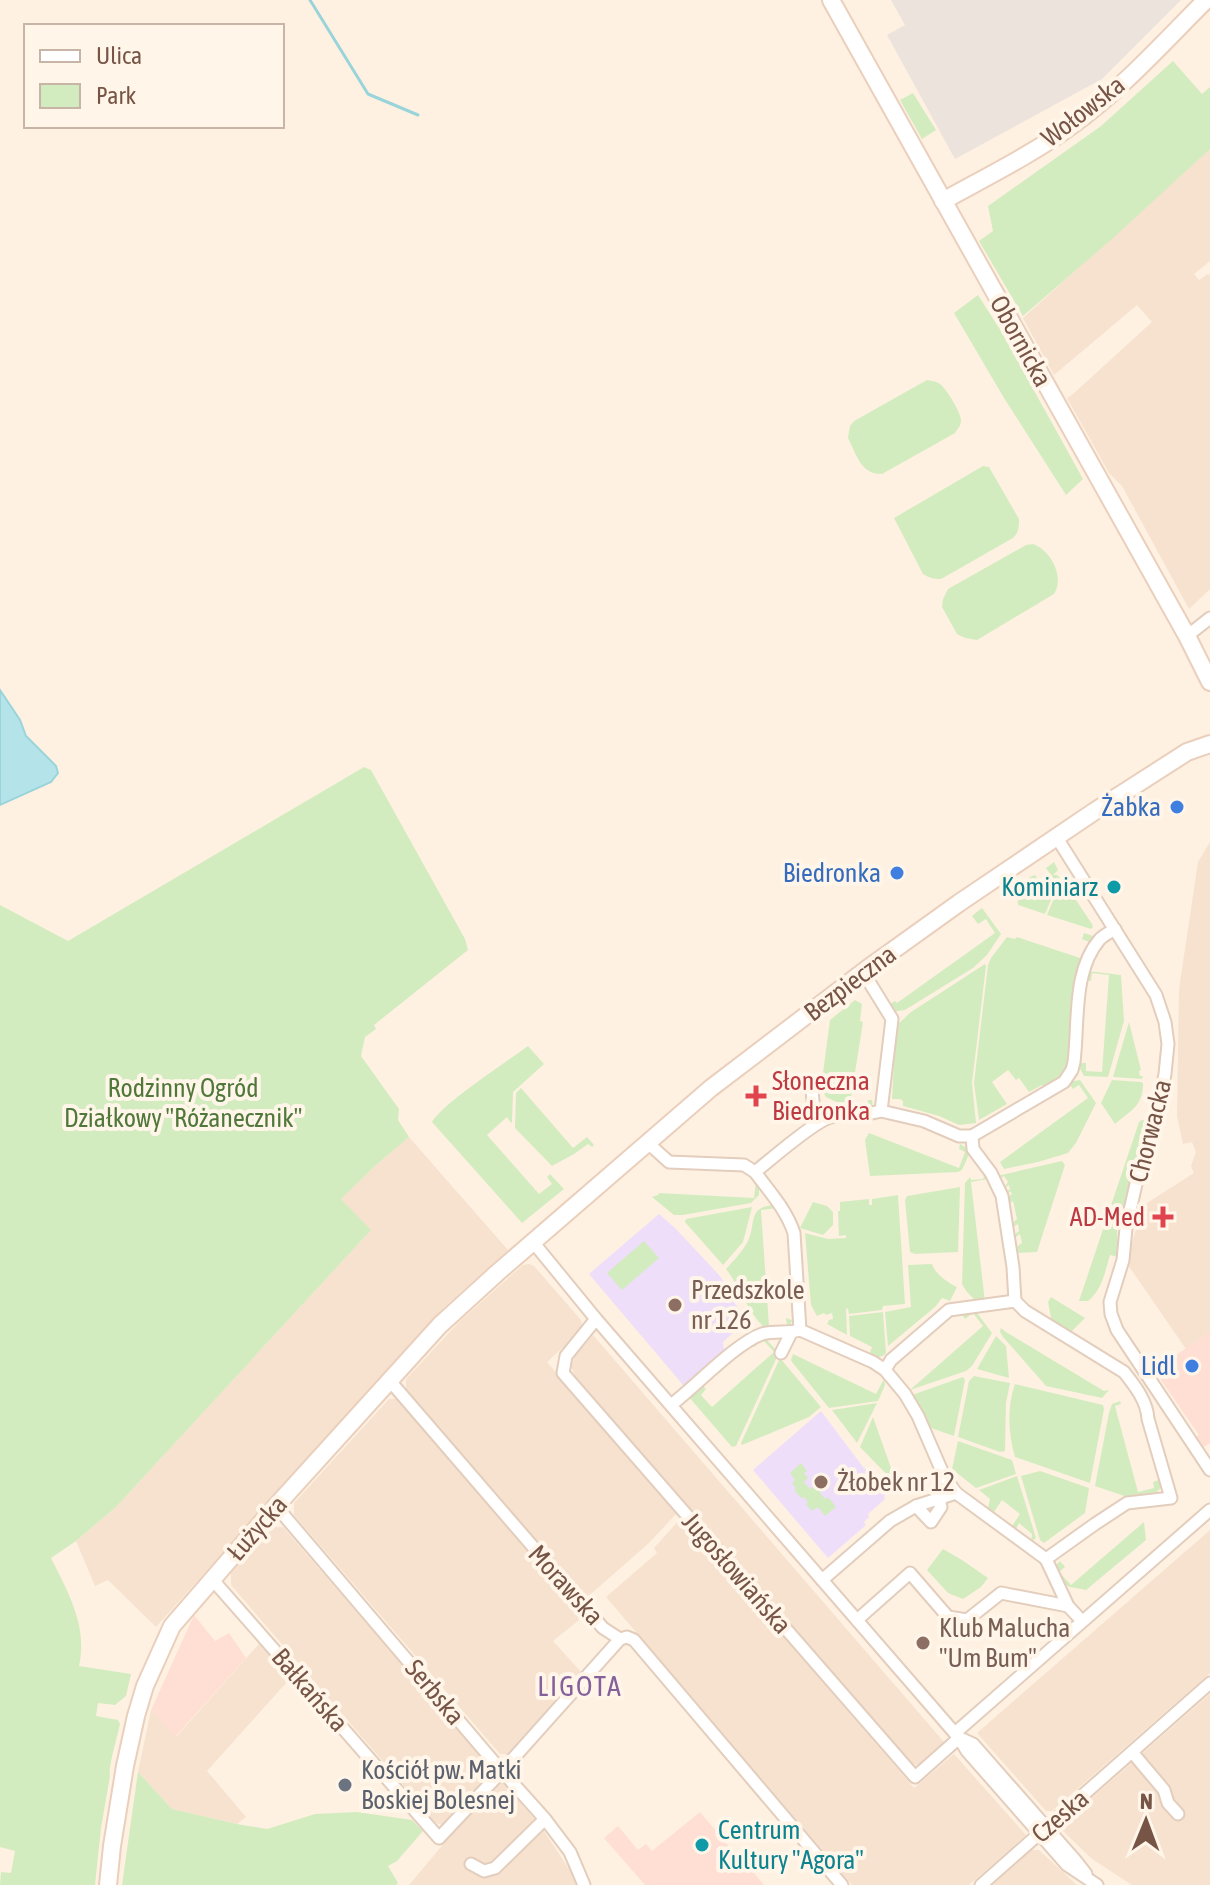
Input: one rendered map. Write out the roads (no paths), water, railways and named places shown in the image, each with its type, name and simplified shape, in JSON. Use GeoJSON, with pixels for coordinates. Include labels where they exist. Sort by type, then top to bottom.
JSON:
{"type":"FeatureCollection","features":[{"type":"Feature","properties":{"kind":"street","name":"Obornicka"},"geometry":{"type":"LineString","coordinates":[[831,0],[1210,682]]}},
{"type":"Feature","properties":{"kind":"street","name":"Wołowska"},"geometry":{"type":"LineString","coordinates":[[943,201],[1071,125],[1103,100],[1206,0]]}},
{"type":"Feature","properties":{"kind":"street"},"geometry":{"type":"LineString","coordinates":[[1187,636],[1210,618]]}},
{"type":"Feature","properties":{"kind":"street","name":"Bezpieczna"},"geometry":{"type":"LineString","coordinates":[[1187,752],[1210,730]]}},
{"type":"Feature","properties":{"kind":"street","name":"Bezpieczna"},"geometry":{"type":"LineString","coordinates":[[533,1242],[711,1088],[863,972],[1095,811],[1187,752],[1210,744]]}},
{"type":"Feature","properties":{"kind":"street","name":"Chorwacka"},"geometry":{"type":"LineString","coordinates":[[1057,838],[1156,995],[1165,1022],[1168,1044],[1162,1095],[1136,1184],[1126,1228],[1123,1260],[1110,1302],[1111,1314],[1117,1330],[1210,1470]]}},
{"type":"Feature","properties":{"kind":"street"},"geometry":{"type":"LineString","coordinates":[[755,1172],[830,1117],[881,1111],[924,1121],[959,1136],[972,1136],[1064,1082],[1074,1062],[1081,984],[1087,961],[1101,938],[1115,929]]}},
{"type":"Feature","properties":{"kind":"street"},"geometry":{"type":"LineString","coordinates":[[863,972],[892,1019],[881,1111]]}},
{"type":"Feature","properties":{"kind":"street"},"geometry":{"type":"LineString","coordinates":[[812,1090],[818,1123]]}},
{"type":"Feature","properties":{"kind":"street"},"geometry":{"type":"LineString","coordinates":[[972,1136],[973,1149],[991,1173],[1002,1196],[1015,1301],[1025,1311],[1124,1372],[1131,1380],[1147,1409],[1171,1498],[1127,1503],[1046,1559]]}},
{"type":"Feature","properties":{"kind":"street"},"geometry":{"type":"LineString","coordinates":[[648,1143],[669,1162],[744,1165],[755,1172],[779,1202],[794,1233],[796,1331],[781,1353]]}},
{"type":"Feature","properties":{"kind":"street"},"geometry":{"type":"LineString","coordinates":[[533,1242],[596,1319],[957,1735],[973,1744],[1067,1865],[1094,1882]]}},
{"type":"Feature","properties":{"kind":"street","name":"Łużycka"},"geometry":{"type":"LineString","coordinates":[[108,1885],[125,1766],[145,1686],[172,1626],[440,1325],[533,1242]]}},
{"type":"Feature","properties":{"kind":"street"},"geometry":{"type":"LineString","coordinates":[[885,1370],[891,1360],[949,1310],[1015,1301]]}},
{"type":"Feature","properties":{"kind":"street","name":"Jugosłowiańska"},"geometry":{"type":"LineString","coordinates":[[596,1319],[566,1356],[563,1373],[582,1395],[915,1777],[957,1735]]}},
{"type":"Feature","properties":{"kind":"street"},"geometry":{"type":"LineString","coordinates":[[671,1405],[746,1343],[764,1334],[796,1331],[873,1362],[885,1370],[905,1394],[944,1476],[956,1493],[1046,1559],[1068,1606],[1082,1621]]}},
{"type":"Feature","properties":{"kind":"street","name":"Morawska"},"geometry":{"type":"LineString","coordinates":[[390,1381],[603,1628],[620,1639],[627,1637],[634,1640],[842,1885]]}},
{"type":"Feature","properties":{"kind":"street"},"geometry":{"type":"LineString","coordinates":[[822,1580],[890,1521],[916,1506],[956,1493]]}},
{"type":"Feature","properties":{"kind":"street"},"geometry":{"type":"LineString","coordinates":[[916,1506],[931,1522],[941,1507],[939,1499]]}},
{"type":"Feature","properties":{"kind":"street","name":"Serbska"},"geometry":{"type":"LineString","coordinates":[[276,1506],[545,1819],[570,1852],[584,1885]]}},
{"type":"Feature","properties":{"kind":"street"},"geometry":{"type":"LineString","coordinates":[[957,1735],[1210,1510]]}},
{"type":"Feature","properties":{"kind":"street"},"geometry":{"type":"LineString","coordinates":[[857,1620],[910,1573],[948,1617],[967,1620],[1001,1593],[1068,1606]]}},
{"type":"Feature","properties":{"kind":"street","name":"Bałkańska"},"geometry":{"type":"LineString","coordinates":[[212,1579],[439,1838],[502,1771]]}},
{"type":"Feature","properties":{"kind":"street"},"geometry":{"type":"LineString","coordinates":[[502,1771],[620,1639]]}},
{"type":"Feature","properties":{"kind":"street","name":"Czeska"},"geometry":{"type":"LineString","coordinates":[[981,1885],[1210,1683]]}},
{"type":"Feature","properties":{"kind":"street"},"geometry":{"type":"LineString","coordinates":[[1132,1752],[1164,1790],[1168,1803],[1178,1814]]}},
{"type":"Feature","properties":{"kind":"street"},"geometry":{"type":"LineString","coordinates":[[471,1864],[484,1871],[495,1868],[545,1819]]}},
{"type":"Feature","properties":{"kind":"water"},"geometry":{"type":"Polygon","coordinates":[[[0,690],[20,720],[26,736],[56,766],[58,773],[51,782],[0,805],[0,690]]]}},
{"type":"Feature","properties":{"kind":"waterway"},"geometry":{"type":"LineString","coordinates":[[310,0],[368,94],[418,115]]}},
{"type":"Feature","properties":{"kind":"place","name":"Żabka"},"geometry":{"type":"Point","coordinates":[1177,807]}},
{"type":"Feature","properties":{"kind":"place","name":"Biedronka"},"geometry":{"type":"Point","coordinates":[897,873]}},
{"type":"Feature","properties":{"kind":"place","name":"Kominiarz"},"geometry":{"type":"Point","coordinates":[1114,887]}},
{"type":"Feature","properties":{"kind":"place","name":"Słoneczna Biedronka"},"geometry":{"type":"Point","coordinates":[756,1096]}},
{"type":"Feature","properties":{"kind":"place","name":"AD-Med"},"geometry":{"type":"Point","coordinates":[1163,1217]}},
{"type":"Feature","properties":{"kind":"place","name":"Przedszkole nr 126"},"geometry":{"type":"Point","coordinates":[675,1305]}},
{"type":"Feature","properties":{"kind":"place","name":"Lidl"},"geometry":{"type":"Point","coordinates":[1192,1366]}},
{"type":"Feature","properties":{"kind":"place","name":"Żłobek nr 12"},"geometry":{"type":"Point","coordinates":[821,1482]}},
{"type":"Feature","properties":{"kind":"place","name":"Klub Malucha \"Um Bum\""},"geometry":{"type":"Point","coordinates":[923,1643]}},
{"type":"Feature","properties":{"kind":"place","name":"Kościół pw. Matki Boskiej Bolesnej"},"geometry":{"type":"Point","coordinates":[345,1785]}},
{"type":"Feature","properties":{"kind":"place","name":"Centrum Kultury \"Agora\""},"geometry":{"type":"Point","coordinates":[702,1845]}},
{"type":"Feature","properties":{"kind":"district","name":"LIGOTA"},"geometry":{"type":"Point","coordinates":[580,1686]}},
{"type":"Feature","properties":{"kind":"park label","name":"Rodzinny Ogród Działkowy \"Różanecznik\""},"geometry":{"type":"Point","coordinates":[183,1103]}}]}
